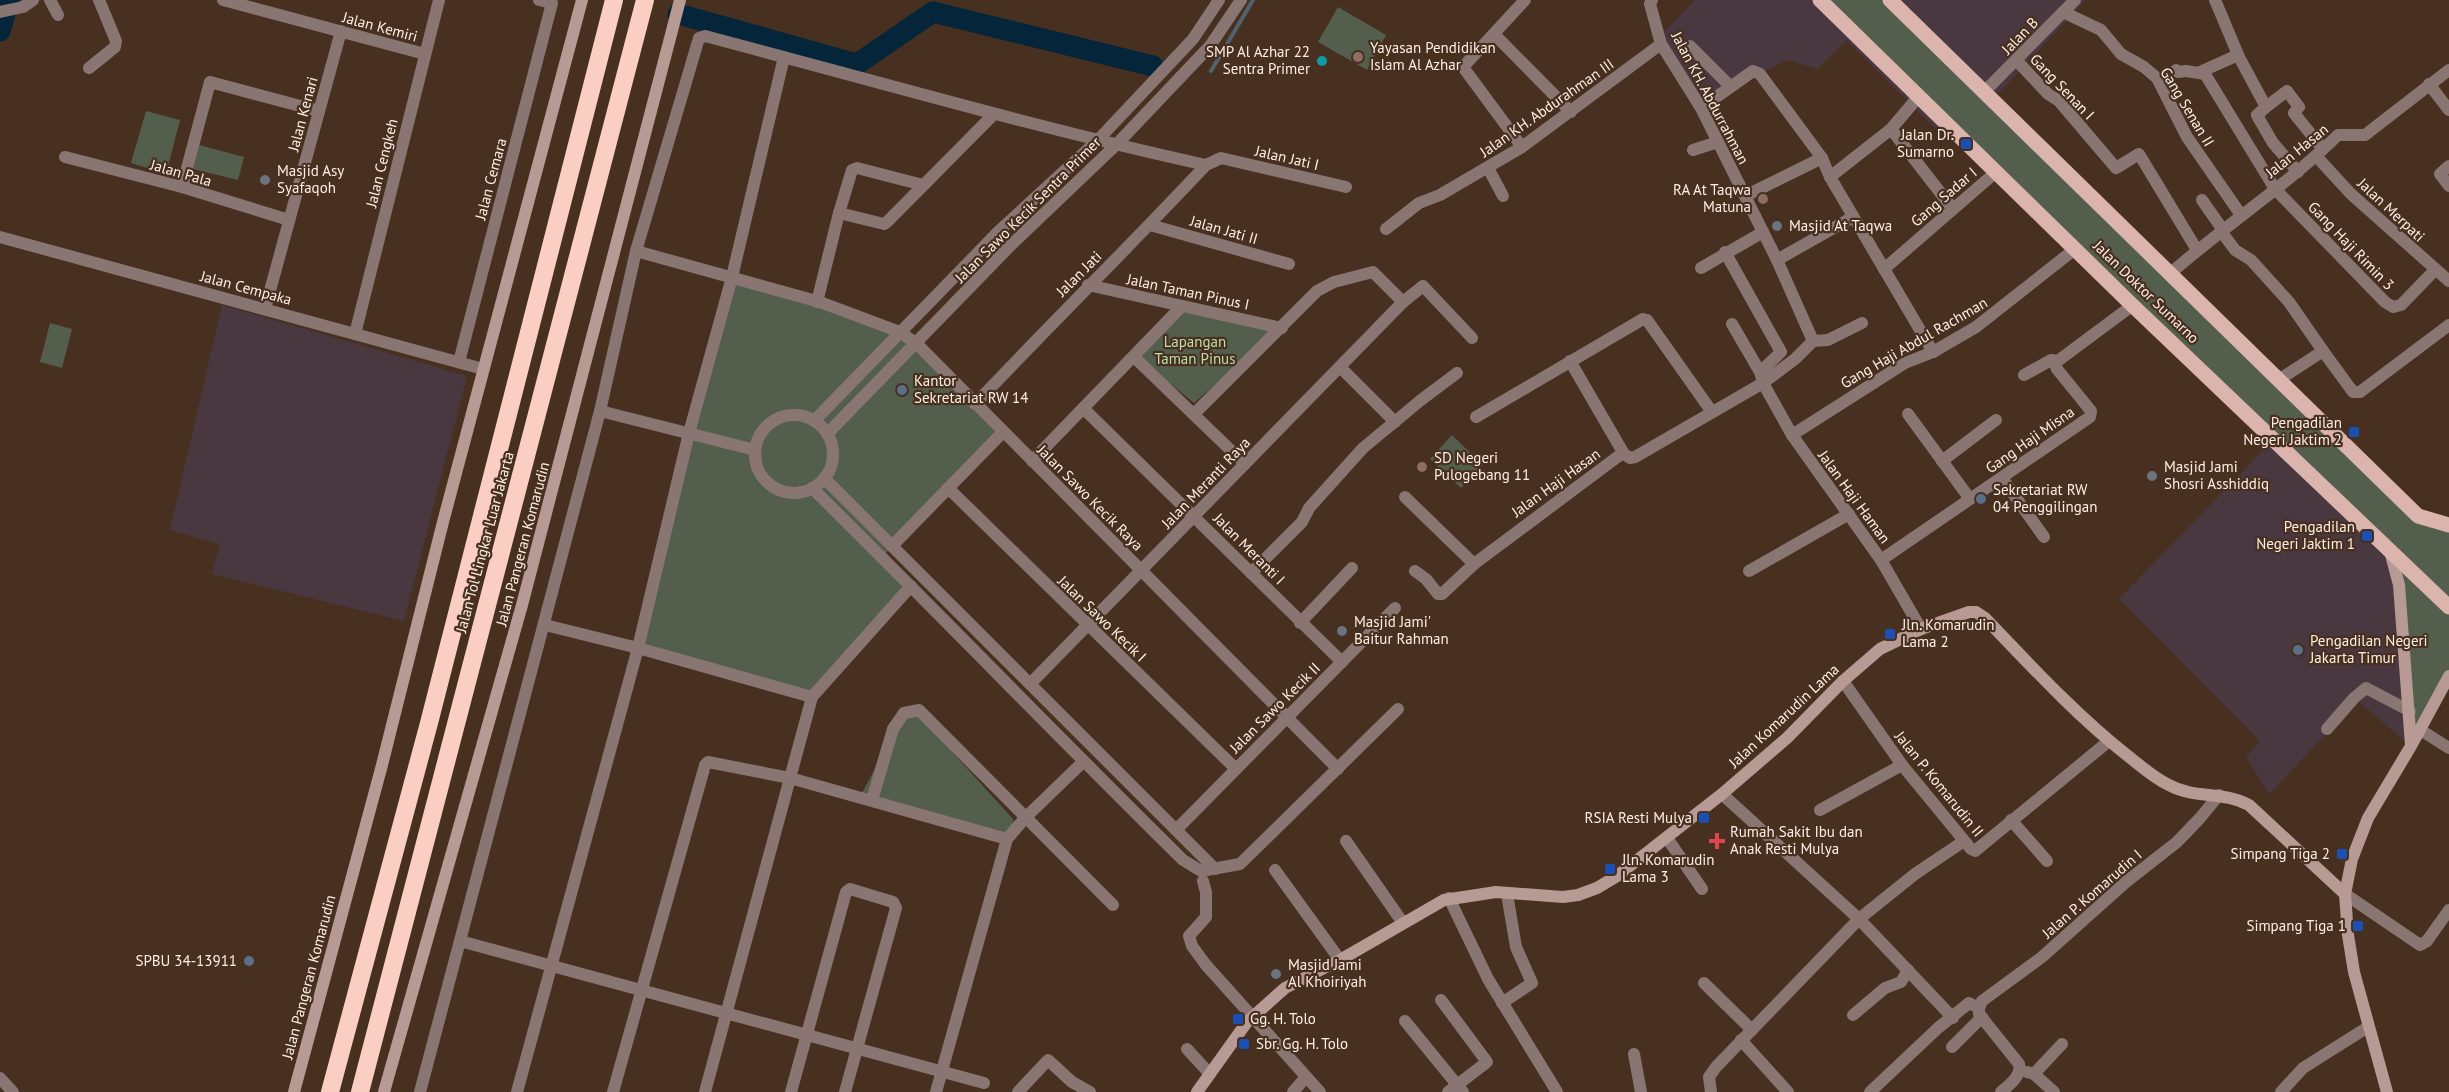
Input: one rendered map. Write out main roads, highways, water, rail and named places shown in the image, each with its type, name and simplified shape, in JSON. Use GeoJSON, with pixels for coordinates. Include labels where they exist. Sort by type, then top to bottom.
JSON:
{"type":"FeatureCollection","features":[{"type":"Feature","properties":{"kind":"highway","name":"Jalan Tol Lingkar Luar Jakarta"},"geometry":{"type":"LineString","coordinates":[[330,1092],[429,723],[614,0]]}},
{"type":"Feature","properties":{"kind":"highway","name":"Jalan Tol Lingkar Luar Jakarta"},"geometry":{"type":"LineString","coordinates":[[360,1092],[645,0]]}},
{"type":"Feature","properties":{"kind":"main road","name":"Jalan Doktor Sumarno"},"geometry":{"type":"LineString","coordinates":[[1820,0],[2133,305],[2449,607]]}},
{"type":"Feature","properties":{"kind":"main road","name":"Jalan Doktor Sumarno"},"geometry":{"type":"LineString","coordinates":[[1890,0],[2418,516],[2449,525]]}},
{"type":"Feature","properties":{"kind":"waterway"},"geometry":{"type":"LineString","coordinates":[[0,31],[9,0]]}},
{"type":"Feature","properties":{"kind":"waterway"},"geometry":{"type":"LineString","coordinates":[[1211,71],[1253,0]]}},
{"type":"Feature","properties":{"kind":"waterway"},"geometry":{"type":"LineString","coordinates":[[678,14],[857,64],[933,12],[1153,66]]}},
{"type":"Feature","properties":{"kind":"place","name":"Yayasan Pendidikan Islam Al Azhar"},"geometry":{"type":"Point","coordinates":[1358,57]}},
{"type":"Feature","properties":{"kind":"place","name":"SMP Al Azhar 22 Sentra Primer"},"geometry":{"type":"Point","coordinates":[1322,61]}},
{"type":"Feature","properties":{"kind":"place","name":"Jalan Dr. Sumarno"},"geometry":{"type":"Point","coordinates":[1966,144]}},
{"type":"Feature","properties":{"kind":"place","name":"Masjid Asy Syafaqoh"},"geometry":{"type":"Point","coordinates":[265,180]}},
{"type":"Feature","properties":{"kind":"place","name":"RA At Taqwa Matuna"},"geometry":{"type":"Point","coordinates":[1763,199]}},
{"type":"Feature","properties":{"kind":"place","name":"Masjid At Taqwa"},"geometry":{"type":"Point","coordinates":[1777,226]}},
{"type":"Feature","properties":{"kind":"place","name":"Kantor Sekretariat RW 14"},"geometry":{"type":"Point","coordinates":[902,390]}},
{"type":"Feature","properties":{"kind":"place","name":"Pengadilan Negeri Jaktim 2"},"geometry":{"type":"Point","coordinates":[2354,432]}},
{"type":"Feature","properties":{"kind":"place","name":"SD Negeri Pulogebang 11"},"geometry":{"type":"Point","coordinates":[1422,467]}},
{"type":"Feature","properties":{"kind":"place","name":"Masjid Jami Shosri Asshiddiq"},"geometry":{"type":"Point","coordinates":[2152,476]}},
{"type":"Feature","properties":{"kind":"place","name":"Sekretariat RW 04 Penggilingan"},"geometry":{"type":"Point","coordinates":[1981,499]}},
{"type":"Feature","properties":{"kind":"place","name":"Pengadilan Negeri Jaktim 1"},"geometry":{"type":"Point","coordinates":[2367,536]}},
{"type":"Feature","properties":{"kind":"place","name":"Masjid Jami' Baitur Rahman"},"geometry":{"type":"Point","coordinates":[1342,631]}},
{"type":"Feature","properties":{"kind":"place","name":"Jln. Komarudin Lama 2"},"geometry":{"type":"Point","coordinates":[1890,634]}},
{"type":"Feature","properties":{"kind":"place","name":"Pengadilan Negeri Jakarta Timur"},"geometry":{"type":"Point","coordinates":[2298,650]}},
{"type":"Feature","properties":{"kind":"place","name":"RSIA Resti Mulya"},"geometry":{"type":"Point","coordinates":[1704,818]}},
{"type":"Feature","properties":{"kind":"place","name":"Rumah Sakit Ibu dan Anak Resti Mulya"},"geometry":{"type":"Point","coordinates":[1717,841]}},
{"type":"Feature","properties":{"kind":"place","name":"Simpang Tiga 2"},"geometry":{"type":"Point","coordinates":[2342,854]}},
{"type":"Feature","properties":{"kind":"place","name":"Jln. Komarudin Lama 3"},"geometry":{"type":"Point","coordinates":[1610,869]}},
{"type":"Feature","properties":{"kind":"place","name":"Simpang Tiga 1"},"geometry":{"type":"Point","coordinates":[2358,926]}},
{"type":"Feature","properties":{"kind":"place","name":"SPBU 34-13911"},"geometry":{"type":"Point","coordinates":[249,961]}},
{"type":"Feature","properties":{"kind":"place","name":"Masjid Jami Al Khoiriyah"},"geometry":{"type":"Point","coordinates":[1276,974]}},
{"type":"Feature","properties":{"kind":"place","name":"Gg. H. Tolo"},"geometry":{"type":"Point","coordinates":[1238,1019]}},
{"type":"Feature","properties":{"kind":"place","name":"Sbr. Gg. H. Tolo"},"geometry":{"type":"Point","coordinates":[1244,1044]}},
{"type":"Feature","properties":{"kind":"park label","name":"Lapangan Taman Pinus"},"geometry":{"type":"Point","coordinates":[1195,350]}}]}
